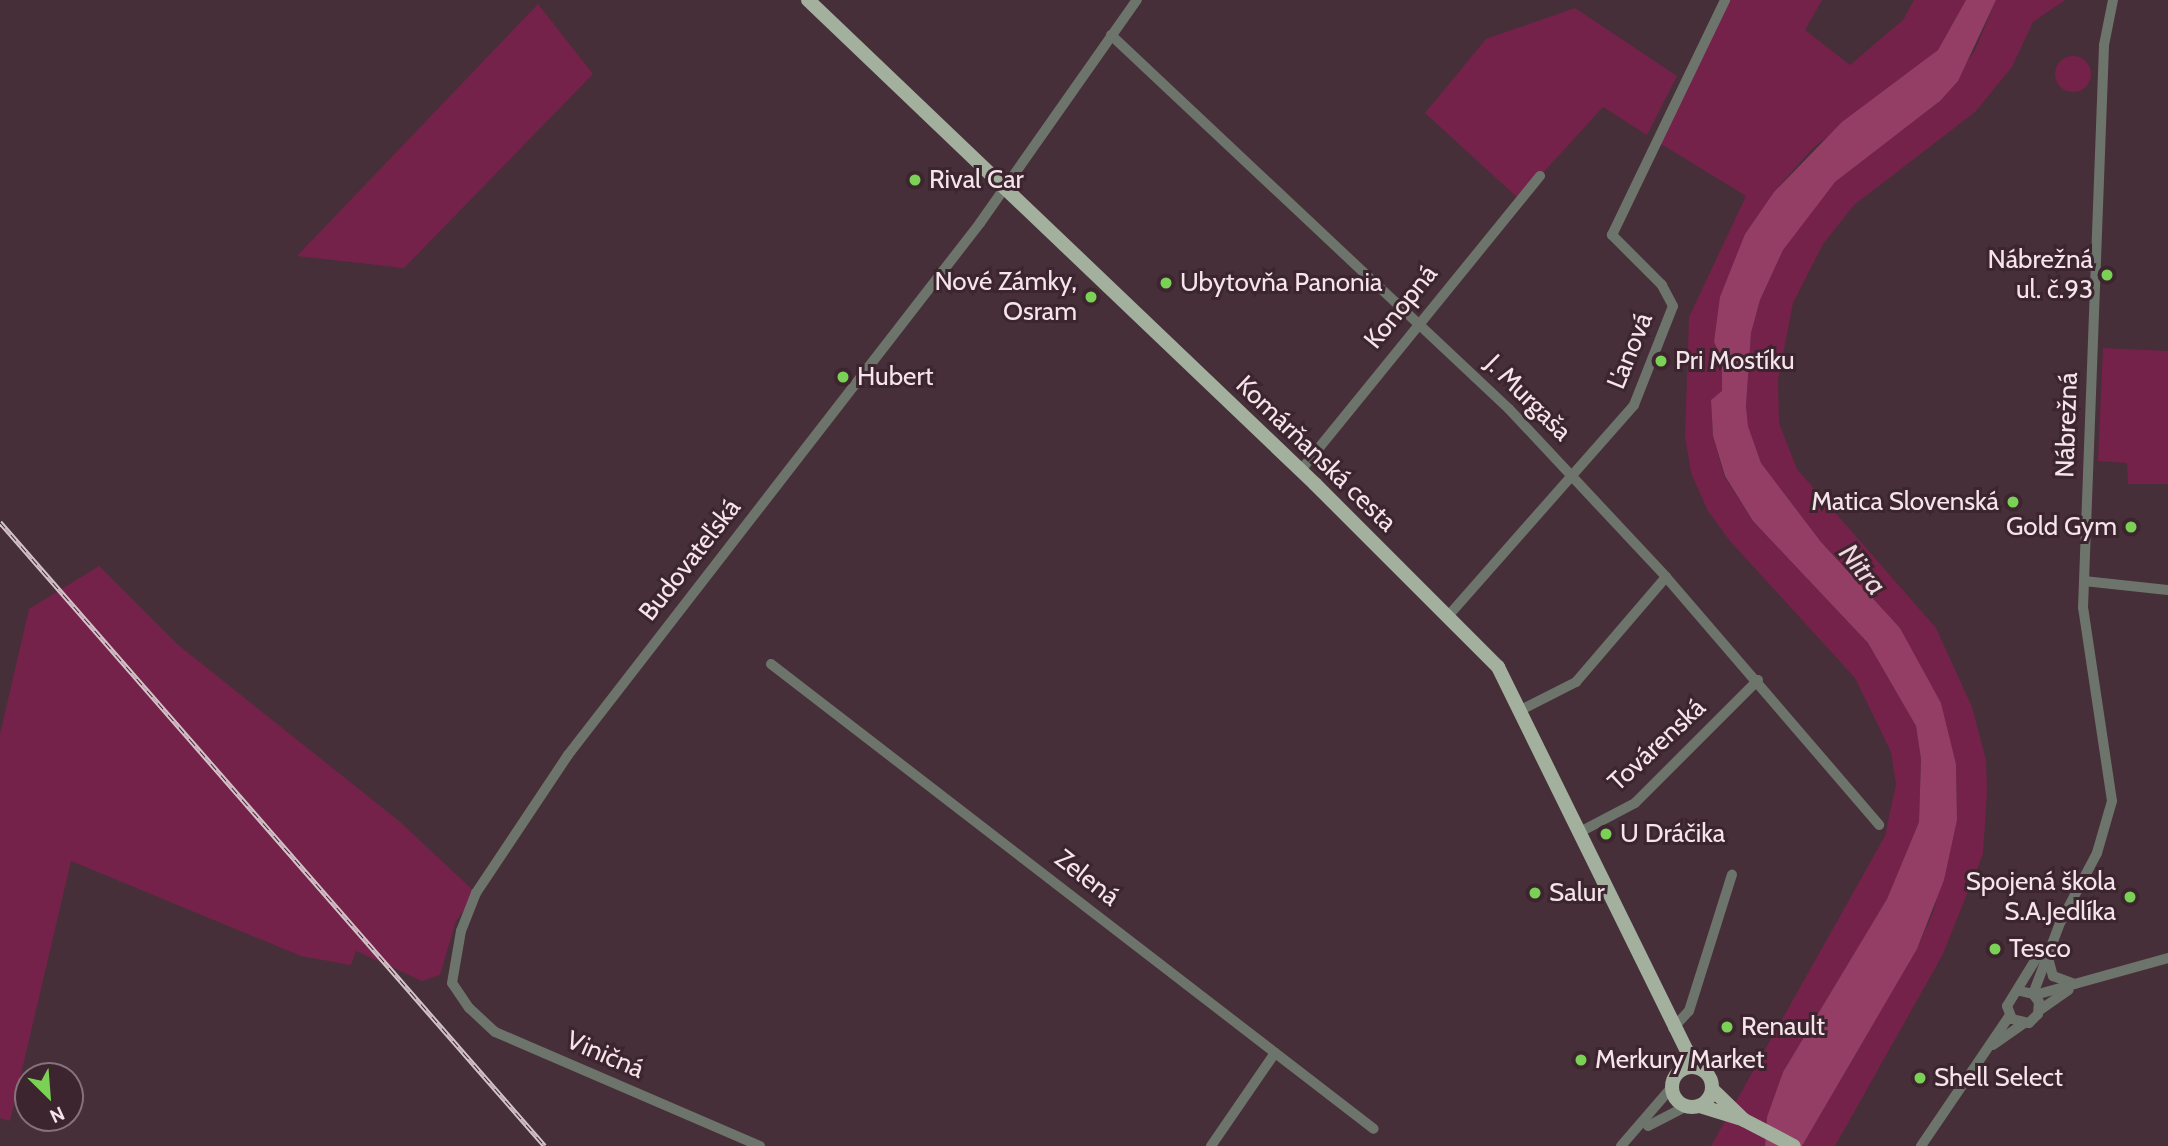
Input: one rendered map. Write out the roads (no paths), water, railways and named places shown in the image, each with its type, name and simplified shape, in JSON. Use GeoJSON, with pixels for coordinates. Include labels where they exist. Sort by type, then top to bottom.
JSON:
{"type":"FeatureCollection","features":[{"type":"Feature","properties":{"kind":"main road","name":"Komárňanská cesta"},"geometry":{"type":"LineString","coordinates":[[808,0],[1301,470],[1449,615],[1498,667],[1673,1028],[1695,1067]]}},
{"type":"Feature","properties":{"kind":"main road","name":"Komárňanská cesta"},"geometry":{"type":"LineString","coordinates":[[1673,1028],[1677,1073]]}},
{"type":"Feature","properties":{"kind":"main road"},"geometry":{"type":"LineString","coordinates":[[1744,1120],[1712,1089],[1708,1074],[1695,1067],[1677,1073],[1671,1088],[1675,1099],[1744,1120],[1794,1146]]}},
{"type":"Feature","properties":{"kind":"main road"},"geometry":{"type":"LineString","coordinates":[[1693,1106],[1712,1089]]}},
{"type":"Feature","properties":{"kind":"street","name":"Budovateľská"},"geometry":{"type":"LineString","coordinates":[[452,983],[456,947],[476,893],[568,755],[1006,187],[1136,0]]}},
{"type":"Feature","properties":{"kind":"street","name":"Ľanová"},"geometry":{"type":"LineString","coordinates":[[1449,615],[1634,405],[1673,306],[1662,285],[1612,235],[1725,0]]}},
{"type":"Feature","properties":{"kind":"street","name":"Nábrežná"},"geometry":{"type":"LineString","coordinates":[[2020,991],[2097,853],[2112,801],[2083,608],[2104,45],[2113,0]]}},
{"type":"Feature","properties":{"kind":"street","name":"J. Murgaša"},"geometry":{"type":"LineString","coordinates":[[1111,35],[1417,322],[1572,474],[1758,680],[1879,825]]}},
{"type":"Feature","properties":{"kind":"street","name":"Konopná"},"geometry":{"type":"LineString","coordinates":[[1301,470],[1417,322],[1539,176]]}},
{"type":"Feature","properties":{"kind":"street"},"geometry":{"type":"LineString","coordinates":[[1521,710],[1576,682],[1666,577]]}},
{"type":"Feature","properties":{"kind":"street"},"geometry":{"type":"LineString","coordinates":[[2084,581],[2168,590]]}},
{"type":"Feature","properties":{"kind":"street","name":"Zelená"},"geometry":{"type":"LineString","coordinates":[[771,664],[1374,1129]]}},
{"type":"Feature","properties":{"kind":"street","name":"Továrenská"},"geometry":{"type":"LineString","coordinates":[[1580,832],[1635,803],[1758,680]]}},
{"type":"Feature","properties":{"kind":"street"},"geometry":{"type":"LineString","coordinates":[[1673,1028],[1689,1011],[1732,875]]}},
{"type":"Feature","properties":{"kind":"street","name":"Nábrežná"},"geometry":{"type":"LineString","coordinates":[[2034,994],[2060,923]]}},
{"type":"Feature","properties":{"kind":"street"},"geometry":{"type":"LineString","coordinates":[[2047,954],[2053,976],[2077,985]]}},
{"type":"Feature","properties":{"kind":"street"},"geometry":{"type":"LineString","coordinates":[[1922,1145],[2010,1015],[2008,1001],[2020,991],[2034,994],[2077,985],[2168,958]]}},
{"type":"Feature","properties":{"kind":"street","name":"Viničná"},"geometry":{"type":"LineString","coordinates":[[452,983],[480,1021],[509,1040],[760,1146]]}},
{"type":"Feature","properties":{"kind":"street"},"geometry":{"type":"LineString","coordinates":[[1988,1049],[2077,985]]}},
{"type":"Feature","properties":{"kind":"street"},"geometry":{"type":"LineString","coordinates":[[2034,994],[2040,1010]]}},
{"type":"Feature","properties":{"kind":"street"},"geometry":{"type":"LineString","coordinates":[[2010,1015],[2024,1023]]}},
{"type":"Feature","properties":{"kind":"street"},"geometry":{"type":"LineString","coordinates":[[1211,1146],[1275,1053]]}},
{"type":"Feature","properties":{"kind":"street"},"geometry":{"type":"LineString","coordinates":[[1621,1146],[1636,1132],[1671,1088]]}},
{"type":"Feature","properties":{"kind":"street"},"geometry":{"type":"LineString","coordinates":[[1636,1132],[1693,1106]]}},
{"type":"Feature","properties":{"kind":"railway"},"geometry":{"type":"LineString","coordinates":[[0,522],[545,1146]]}},
{"type":"Feature","properties":{"kind":"place","name":"Rival Car"},"geometry":{"type":"Point","coordinates":[915,180]}},
{"type":"Feature","properties":{"kind":"place","name":"Nábrežná ul. č.93"},"geometry":{"type":"Point","coordinates":[2107,275]}},
{"type":"Feature","properties":{"kind":"place","name":"Ubytovňa Panonia"},"geometry":{"type":"Point","coordinates":[1166,283]}},
{"type":"Feature","properties":{"kind":"place","name":"Nové Zámky, Osram"},"geometry":{"type":"Point","coordinates":[1091,297]}},
{"type":"Feature","properties":{"kind":"place","name":"Pri Mostíku"},"geometry":{"type":"Point","coordinates":[1661,361]}},
{"type":"Feature","properties":{"kind":"place","name":"Hubert"},"geometry":{"type":"Point","coordinates":[843,377]}},
{"type":"Feature","properties":{"kind":"place","name":"Matica Slovenská"},"geometry":{"type":"Point","coordinates":[2013,502]}},
{"type":"Feature","properties":{"kind":"place","name":"Gold Gym"},"geometry":{"type":"Point","coordinates":[2131,527]}},
{"type":"Feature","properties":{"kind":"place","name":"U Dráčika"},"geometry":{"type":"Point","coordinates":[1606,834]}},
{"type":"Feature","properties":{"kind":"place","name":"Salur"},"geometry":{"type":"Point","coordinates":[1535,893]}},
{"type":"Feature","properties":{"kind":"place","name":"Spojená škola S.A.Jedlíka"},"geometry":{"type":"Point","coordinates":[2130,897]}},
{"type":"Feature","properties":{"kind":"place","name":"Tesco"},"geometry":{"type":"Point","coordinates":[1995,949]}},
{"type":"Feature","properties":{"kind":"place","name":"Renault"},"geometry":{"type":"Point","coordinates":[1727,1027]}},
{"type":"Feature","properties":{"kind":"place","name":"Merkury Market"},"geometry":{"type":"Point","coordinates":[1581,1060]}},
{"type":"Feature","properties":{"kind":"place","name":"Shell Select"},"geometry":{"type":"Point","coordinates":[1920,1078]}},
{"type":"Feature","properties":{"kind":"water label","name":"Nitra"},"geometry":{"type":"Point","coordinates":[1863,569]}}]}
